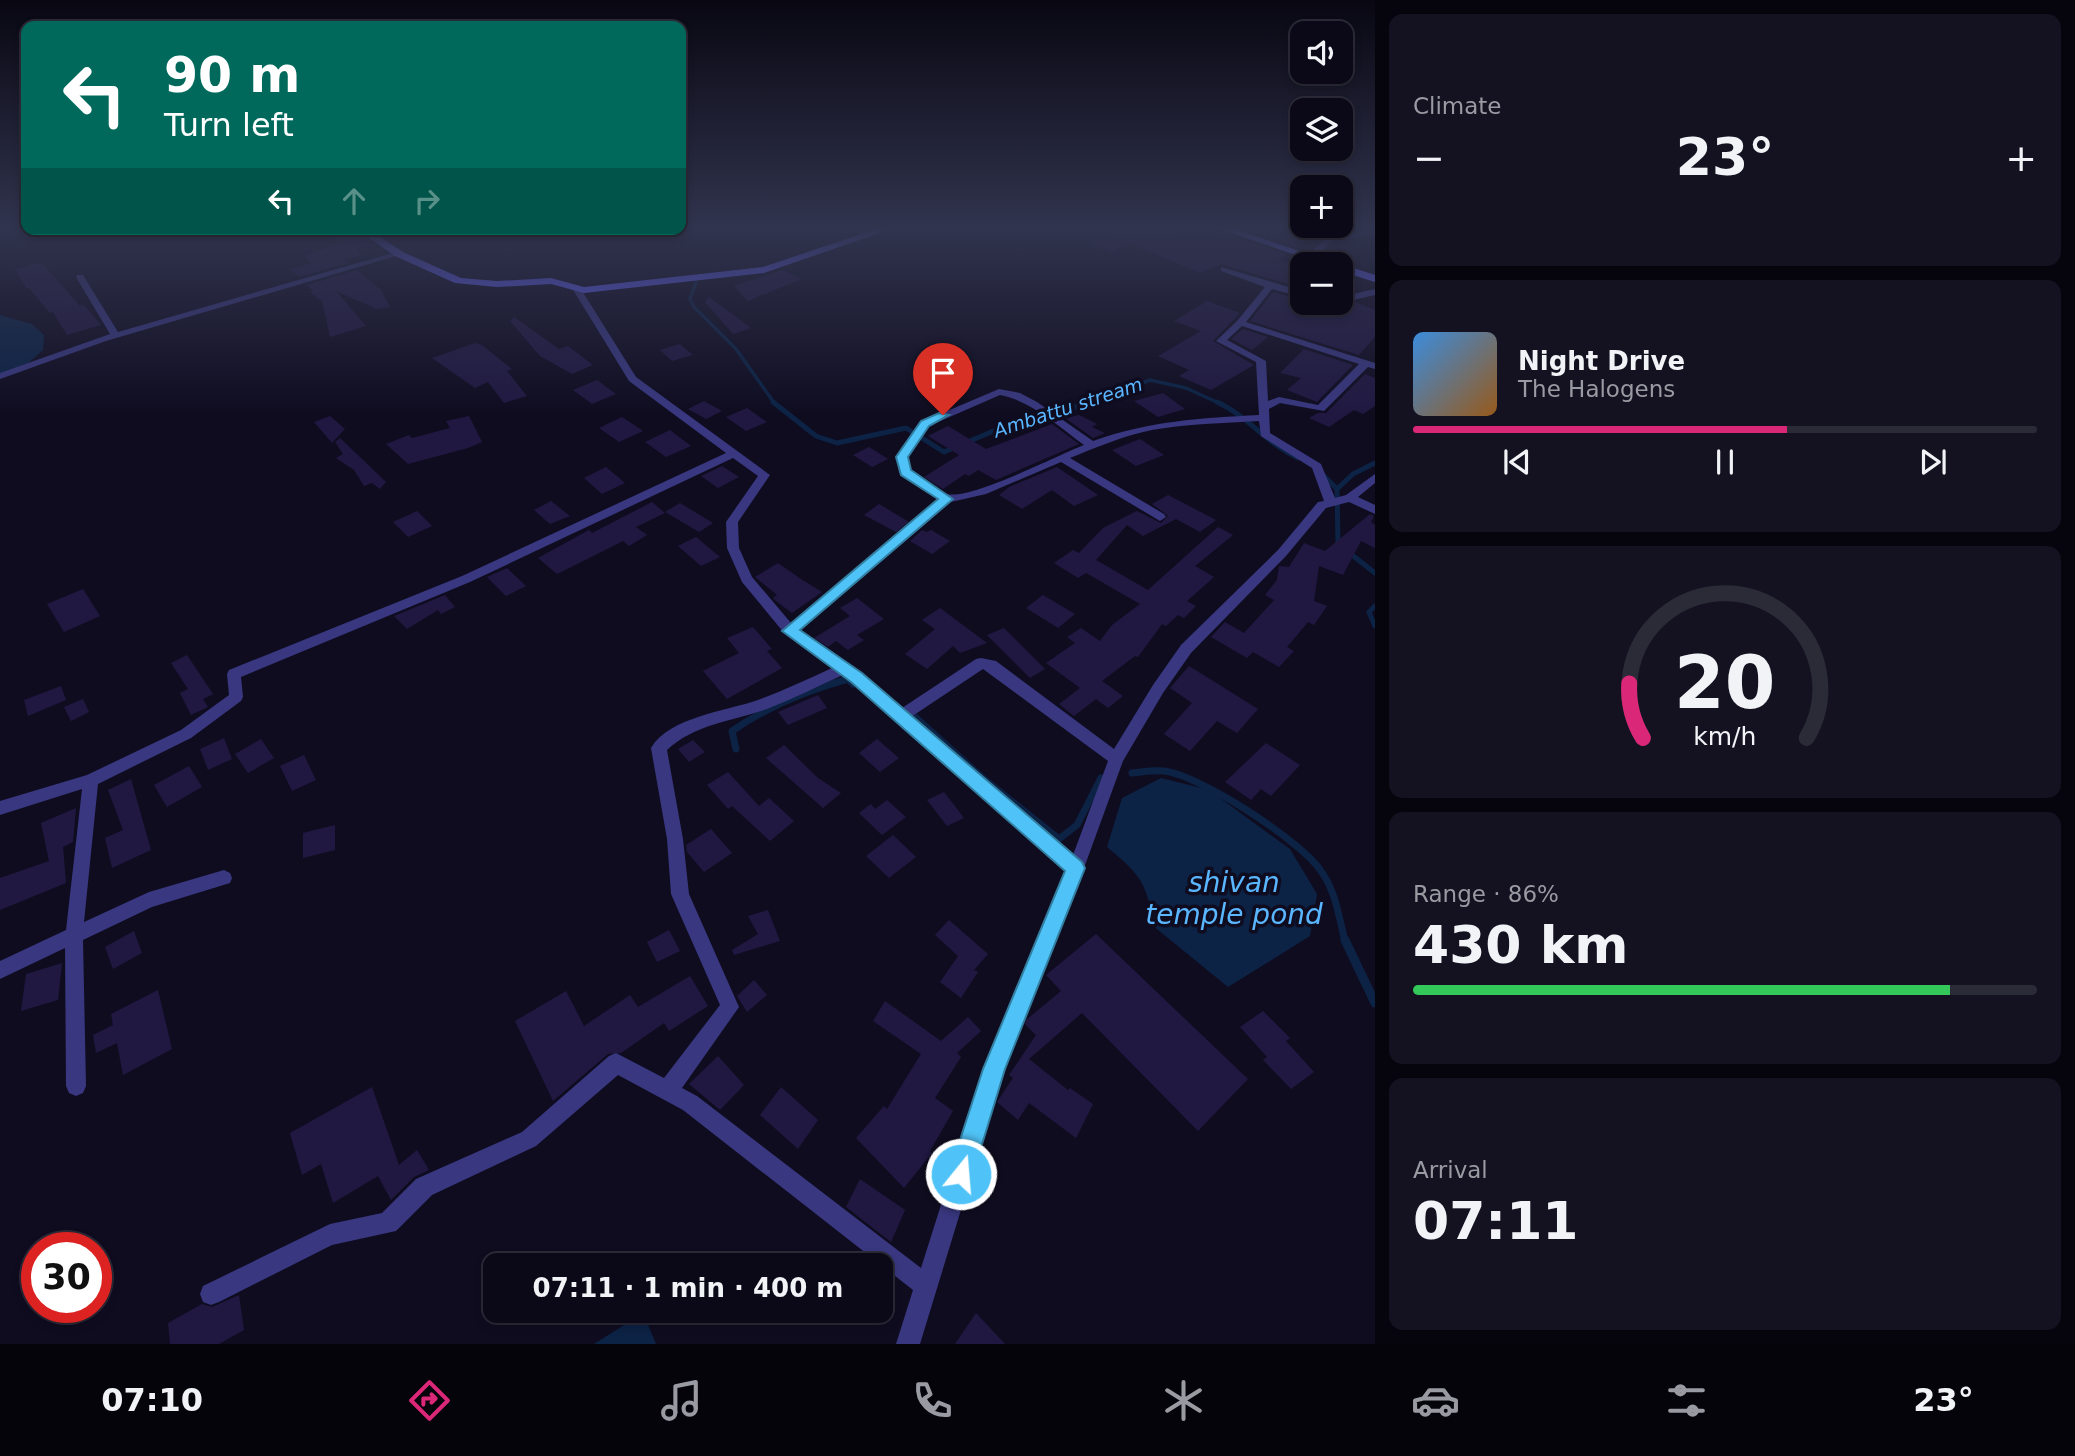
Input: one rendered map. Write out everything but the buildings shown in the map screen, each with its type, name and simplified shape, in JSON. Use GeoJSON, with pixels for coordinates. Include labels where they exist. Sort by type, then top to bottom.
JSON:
{"type":"FeatureCollection","features":[{"type":"Feature","properties":{"kind":"street"},"geometry":{"type":"LineString","coordinates":[[88,290],[115,335]]}},
{"type":"Feature","properties":{"kind":"street"},"geometry":{"type":"LineString","coordinates":[[0,376],[115,335],[273,290]]}},
{"type":"Feature","properties":{"kind":"street"},"geometry":{"type":"LineString","coordinates":[[577,290],[632,379],[764,475],[732,522],[733,548],[747,579],[790,631],[845,668],[1076,868]]}},
{"type":"Feature","properties":{"kind":"street"},"geometry":{"type":"LineString","coordinates":[[1267,290],[1240,323],[1221,341],[1261,361],[1255,416],[1265,434],[1319,472],[1340,500],[1375,510]]}},
{"type":"Feature","properties":{"kind":"street"},"geometry":{"type":"LineString","coordinates":[[1353,297],[1375,292]]}},
{"type":"Feature","properties":{"kind":"street"},"geometry":{"type":"LineString","coordinates":[[1240,323],[1371,365]]}},
{"type":"Feature","properties":{"kind":"street"},"geometry":{"type":"LineString","coordinates":[[1093,446],[1016,395],[999,393],[925,424],[902,457],[905,472],[947,499],[963,498],[1062,458],[1093,446],[1118,436],[1186,423],[1255,416],[1279,400],[1320,409],[1371,365]]}},
{"type":"Feature","properties":{"kind":"street"},"geometry":{"type":"LineString","coordinates":[[0,808],[91,780],[196,726],[236,697],[234,674],[466,579],[734,453]]}},
{"type":"Feature","properties":{"kind":"street"},"geometry":{"type":"LineString","coordinates":[[1062,458],[1160,517]]}},
{"type":"Feature","properties":{"kind":"street"},"geometry":{"type":"LineString","coordinates":[[908,1344],[994,1069],[1076,868],[1116,759],[1158,689],[1186,649],[1282,552],[1322,505],[1340,500],[1375,477]]}},
{"type":"Feature","properties":{"kind":"street"},"geometry":{"type":"LineString","coordinates":[[790,631],[947,499]]}},
{"type":"Feature","properties":{"kind":"street"},"geometry":{"type":"LineString","coordinates":[[901,716],[981,663],[991,665],[1116,759]]}},
{"type":"Feature","properties":{"kind":"street"},"geometry":{"type":"LineString","coordinates":[[667,1091],[730,1007],[680,894],[675,839],[659,748],[671,735],[685,728],[763,704],[845,668]]}},
{"type":"Feature","properties":{"kind":"street"},"geometry":{"type":"LineString","coordinates":[[76,1086],[74,936],[91,780]]}},
{"type":"Feature","properties":{"kind":"street"},"geometry":{"type":"LineString","coordinates":[[0,970],[149,900],[224,878]]}},
{"type":"Feature","properties":{"kind":"street"},"geometry":{"type":"LineString","coordinates":[[211,1294],[330,1235],[388,1223],[424,1186],[529,1139],[617,1063],[690,1103],[926,1286]]}},
{"type":"Feature","properties":{"kind":"water"},"geometry":{"type":"Polygon","coordinates":[[[0,315],[32,324],[44,335],[43,350],[25,366],[0,375],[0,315]]]}},
{"type":"Feature","properties":{"kind":"water","name":"shivan temple pond"},"geometry":{"type":"Polygon","coordinates":[[[1161,778],[1209,790],[1290,849],[1317,894],[1310,936],[1228,987],[1152,925],[1148,899],[1140,880],[1127,864],[1107,847],[1122,798],[1161,778]]]}},
{"type":"Feature","properties":{"kind":"water"},"geometry":{"type":"Polygon","coordinates":[[[627,1323],[647,1323],[656,1344],[594,1344],[627,1323]]]}},
{"type":"Feature","properties":{"kind":"waterway","name":"Ambattu stream"},"geometry":{"type":"LineString","coordinates":[[693,290],[690,299],[694,307],[736,349],[774,403]]}},
{"type":"Feature","properties":{"kind":"waterway","name":"Ambattu stream"},"geometry":{"type":"LineString","coordinates":[[1091,403],[1150,380],[1186,388],[1219,403]]}},
{"type":"Feature","properties":{"kind":"waterway","name":"Ambattu stream"},"geometry":{"type":"LineString","coordinates":[[774,403],[816,436],[837,443],[906,428],[944,452],[1003,427],[1091,403]]}},
{"type":"Feature","properties":{"kind":"waterway","name":"Ambattu stream"},"geometry":{"type":"LineString","coordinates":[[1219,403],[1298,458]]}},
{"type":"Feature","properties":{"kind":"waterway","name":"Ambattu stream"},"geometry":{"type":"LineString","coordinates":[[1337,489],[1353,474],[1375,463]]}},
{"type":"Feature","properties":{"kind":"waterway","name":"Ambattu stream"},"geometry":{"type":"LineString","coordinates":[[1322,474],[1337,489]]}},
{"type":"Feature","properties":{"kind":"waterway","name":"Ambattu stream"},"geometry":{"type":"LineString","coordinates":[[1337,489],[1338,545]]}},
{"type":"Feature","properties":{"kind":"waterway","name":"Ambattu stream"},"geometry":{"type":"LineString","coordinates":[[1347,551],[1375,573]]}},
{"type":"Feature","properties":{"kind":"waterway","name":"Ambattu stream"},"geometry":{"type":"LineString","coordinates":[[1375,606],[1369,612],[1375,626]]}},
{"type":"Feature","properties":{"kind":"waterway"},"geometry":{"type":"LineString","coordinates":[[736,749],[732,731],[759,714],[833,683],[848,679],[853,684]]}},
{"type":"Feature","properties":{"kind":"waterway"},"geometry":{"type":"LineString","coordinates":[[913,715],[984,779],[1059,839],[1077,825],[1101,778]]}},
{"type":"Feature","properties":{"kind":"waterway"},"geometry":{"type":"LineString","coordinates":[[1132,773],[1164,771],[1201,784],[1248,811],[1293,843],[1310,858],[1326,879],[1345,942]]}},
{"type":"Feature","properties":{"kind":"waterway"},"geometry":{"type":"LineString","coordinates":[[1345,940],[1375,1003]]}},
{"type":"Feature","properties":{"kind":"route"},"geometry":{"type":"LineString","coordinates":[[943,415],[925,424],[902,457],[905,472],[947,499],[790,631],[845,668],[1076,868],[994,1069],[961,1174]]}}]}
